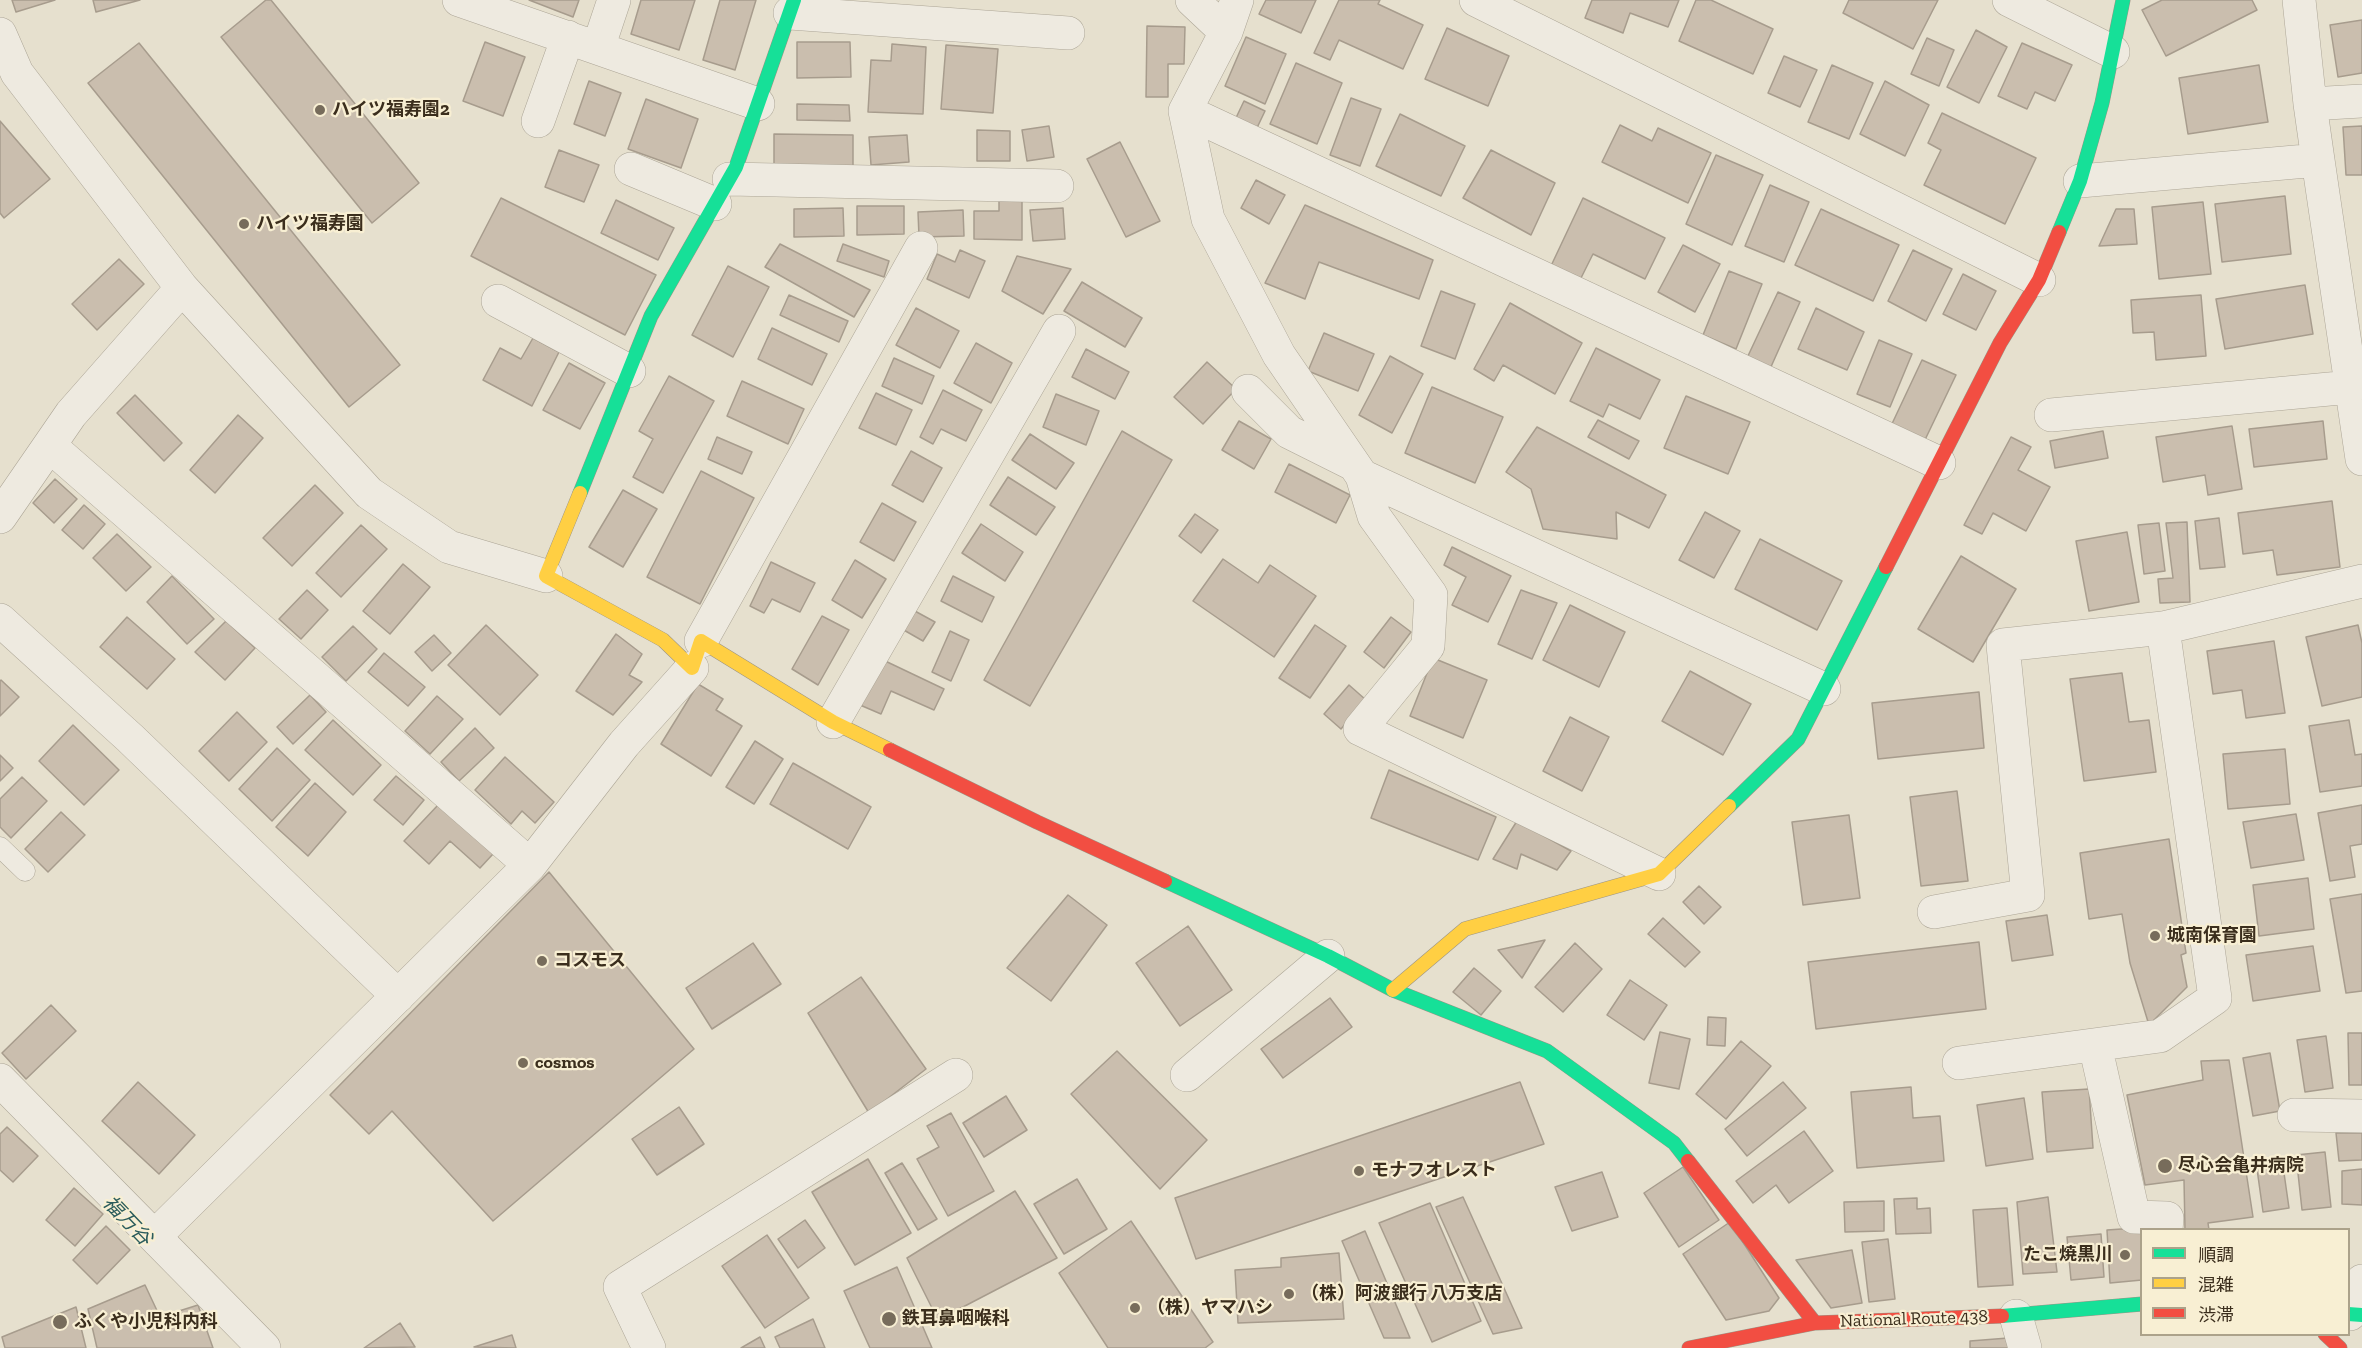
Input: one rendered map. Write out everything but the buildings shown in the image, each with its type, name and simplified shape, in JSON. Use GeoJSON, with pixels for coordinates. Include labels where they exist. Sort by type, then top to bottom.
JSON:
{"type":"FeatureCollection","features":[{"type":"Feature","properties":{"kind":"main road"},"geometry":{"type":"LineString","coordinates":[[1393,990],[1465,929],[1659,874],[1798,739],[2000,343],[2039,280],[2080,181],[2113,52],[2123,0]]}},
{"type":"Feature","properties":{"kind":"main road"},"geometry":{"type":"LineString","coordinates":[[792,7],[736,167],[651,316],[546,576],[663,640],[1037,822],[1328,956],[1393,990],[1547,1051],[1674,1143],[1815,1323]]}},
{"type":"Feature","properties":{"kind":"main road","name":"National Route 438"},"geometry":{"type":"LineString","coordinates":[[1689,1348],[1815,1323],[2016,1316],[2140,1304]]}},
{"type":"Feature","properties":{"kind":"main road"},"geometry":{"type":"LineString","coordinates":[[2326,1336],[2340,1348]]}},
{"type":"Feature","properties":{"kind":"street"},"geometry":{"type":"LineString","coordinates":[[459,0],[758,104]]}},
{"type":"Feature","properties":{"kind":"street"},"geometry":{"type":"LineString","coordinates":[[598,48],[614,0]]}},
{"type":"Feature","properties":{"kind":"street"},"geometry":{"type":"LineString","coordinates":[[1192,0],[1226,32]]}},
{"type":"Feature","properties":{"kind":"street"},"geometry":{"type":"LineString","coordinates":[[1237,0],[1226,32],[1185,111],[1208,219],[1279,355],[1358,471],[1374,516],[1431,595],[1428,646],[1360,729],[1659,874]]}},
{"type":"Feature","properties":{"kind":"street"},"geometry":{"type":"LineString","coordinates":[[1476,0],[2039,280]]}},
{"type":"Feature","properties":{"kind":"street"},"geometry":{"type":"LineString","coordinates":[[2008,0],[2113,52]]}},
{"type":"Feature","properties":{"kind":"street"},"geometry":{"type":"LineString","coordinates":[[2299,0],[2318,160],[2351,308],[2351,387],[2362,459]]}},
{"type":"Feature","properties":{"kind":"street"},"geometry":{"type":"LineString","coordinates":[[792,7],[1068,33]]}},
{"type":"Feature","properties":{"kind":"street"},"geometry":{"type":"LineString","coordinates":[[0,34],[17,73],[182,288],[369,494],[449,547],[546,576]]}},
{"type":"Feature","properties":{"kind":"street"},"geometry":{"type":"LineString","coordinates":[[538,121],[568,37]]}},
{"type":"Feature","properties":{"kind":"street"},"geometry":{"type":"LineString","coordinates":[[2310,104],[2362,101]]}},
{"type":"Feature","properties":{"kind":"street"},"geometry":{"type":"LineString","coordinates":[[1185,111],[1939,463]]}},
{"type":"Feature","properties":{"kind":"street"},"geometry":{"type":"LineString","coordinates":[[2080,181],[2318,160]]}},
{"type":"Feature","properties":{"kind":"street"},"geometry":{"type":"LineString","coordinates":[[632,169],[722,191],[1056,186]]}},
{"type":"Feature","properties":{"kind":"street"},"geometry":{"type":"LineString","coordinates":[[155,1236],[530,866],[696,655],[921,248]]}},
{"type":"Feature","properties":{"kind":"street"},"geometry":{"type":"LineString","coordinates":[[0,517],[71,414],[182,288]]}},
{"type":"Feature","properties":{"kind":"street"},"geometry":{"type":"LineString","coordinates":[[498,300],[629,371]]}},
{"type":"Feature","properties":{"kind":"street"},"geometry":{"type":"LineString","coordinates":[[833,722],[1059,331]]}},
{"type":"Feature","properties":{"kind":"street"},"geometry":{"type":"LineString","coordinates":[[2051,415],[2351,387]]}},
{"type":"Feature","properties":{"kind":"street"},"geometry":{"type":"LineString","coordinates":[[1248,391],[1289,432],[1358,471],[1824,689]]}},
{"type":"Feature","properties":{"kind":"street"},"geometry":{"type":"LineString","coordinates":[[50,446],[530,866]]}},
{"type":"Feature","properties":{"kind":"street"},"geometry":{"type":"LineString","coordinates":[[1934,912],[2028,895],[2003,645],[2163,628],[2362,582]]}},
{"type":"Feature","properties":{"kind":"street"},"geometry":{"type":"LineString","coordinates":[[0,620],[130,738],[399,996]]}},
{"type":"Feature","properties":{"kind":"street"},"geometry":{"type":"LineString","coordinates":[[1959,1063],[2160,1036],[2215,998],[2163,628]]}},
{"type":"Feature","properties":{"kind":"street"},"geometry":{"type":"LineString","coordinates":[[1187,1075],[1328,956]]}},
{"type":"Feature","properties":{"kind":"street"},"geometry":{"type":"LineString","coordinates":[[2095,1045],[2134,1217],[2167,1218],[2166,1228]]}},
{"type":"Feature","properties":{"kind":"street"},"geometry":{"type":"LineString","coordinates":[[649,1348],[620,1287],[956,1075]]}},
{"type":"Feature","properties":{"kind":"street"},"geometry":{"type":"LineString","coordinates":[[0,1080],[264,1348]]}},
{"type":"Feature","properties":{"kind":"street"},"geometry":{"type":"LineString","coordinates":[[2294,1115],[2362,1116]]}},
{"type":"Feature","properties":{"kind":"street"},"geometry":{"type":"LineString","coordinates":[[2354,1315],[2362,1281]]}},
{"type":"Feature","properties":{"kind":"street"},"geometry":{"type":"LineString","coordinates":[[2016,1316],[2025,1348]]}},
{"type":"Feature","properties":{"kind":"lane"},"geometry":{"type":"LineString","coordinates":[[0,847],[25,872]]}},
{"type":"Feature","properties":{"kind":"traffic: fast"},"geometry":{"type":"LineString","coordinates":[[580,493],[651,316],[736,167],[794,0]]}},
{"type":"Feature","properties":{"kind":"traffic: fast"},"geometry":{"type":"LineString","coordinates":[[2059,232],[2080,181],[2102,103],[2123,0]]}},
{"type":"Feature","properties":{"kind":"traffic: fast"},"geometry":{"type":"LineString","coordinates":[[1729,806],[1798,739],[1886,567]]}},
{"type":"Feature","properties":{"kind":"traffic: fast"},"geometry":{"type":"LineString","coordinates":[[1165,881],[1328,956],[1393,990],[1547,1051],[1674,1143],[1688,1161]]}},
{"type":"Feature","properties":{"kind":"traffic: fast"},"geometry":{"type":"LineString","coordinates":[[2002,1316],[2140,1304]]}},
{"type":"Feature","properties":{"kind":"traffic: fast"},"geometry":{"type":"LineString","coordinates":[[2350,1314],[2362,1315]]}},
{"type":"Feature","properties":{"kind":"traffic: slow"},"geometry":{"type":"LineString","coordinates":[[580,493],[546,576],[663,640],[692,668],[701,641],[833,722],[890,750]]}},
{"type":"Feature","properties":{"kind":"traffic: slow"},"geometry":{"type":"LineString","coordinates":[[1393,990],[1465,929],[1659,874],[1729,806]]}},
{"type":"Feature","properties":{"kind":"traffic: jam"},"geometry":{"type":"LineString","coordinates":[[1886,567],[2000,343],[2039,280],[2059,232]]}},
{"type":"Feature","properties":{"kind":"traffic: jam"},"geometry":{"type":"LineString","coordinates":[[890,750],[1165,881]]}},
{"type":"Feature","properties":{"kind":"traffic: jam"},"geometry":{"type":"LineString","coordinates":[[1688,1161],[1815,1323]]}},
{"type":"Feature","properties":{"kind":"traffic: jam"},"geometry":{"type":"LineString","coordinates":[[1689,1348],[1815,1323],[2002,1316]]}},
{"type":"Feature","properties":{"kind":"traffic: jam"},"geometry":{"type":"LineString","coordinates":[[2327,1336],[2340,1348]]}},
{"type":"Feature","properties":{"kind":"place","name":"ハイツ福寿園2"},"geometry":{"type":"Point","coordinates":[320,110]}},
{"type":"Feature","properties":{"kind":"place","name":"ハイツ福寿園"},"geometry":{"type":"Point","coordinates":[244,224]}},
{"type":"Feature","properties":{"kind":"place","name":"城南保育園"},"geometry":{"type":"Point","coordinates":[2155,936]}},
{"type":"Feature","properties":{"kind":"place","name":"コスモス"},"geometry":{"type":"Point","coordinates":[542,961]}},
{"type":"Feature","properties":{"kind":"place","name":"cosmos"},"geometry":{"type":"Point","coordinates":[523,1063]}},
{"type":"Feature","properties":{"kind":"place","name":"尽心会亀井病院"},"geometry":{"type":"Point","coordinates":[2165,1166]}},
{"type":"Feature","properties":{"kind":"place","name":"モナフオレスト"},"geometry":{"type":"Point","coordinates":[1359,1171]}},
{"type":"Feature","properties":{"kind":"place","name":"たこ焼黒川"},"geometry":{"type":"Point","coordinates":[2125,1255]}},
{"type":"Feature","properties":{"kind":"place","name":"（株）阿波銀行 八万支店"},"geometry":{"type":"Point","coordinates":[1289,1294]}},
{"type":"Feature","properties":{"kind":"place","name":"（株）ヤマハシ"},"geometry":{"type":"Point","coordinates":[1135,1308]}},
{"type":"Feature","properties":{"kind":"place","name":"鉄耳鼻咽喉科"},"geometry":{"type":"Point","coordinates":[889,1319]}},
{"type":"Feature","properties":{"kind":"place","name":"ふくや小児科内科"},"geometry":{"type":"Point","coordinates":[60,1322]}},
{"type":"Feature","properties":{"kind":"water label","name":"福万谷"},"geometry":{"type":"Point","coordinates":[127,1221]}}]}
